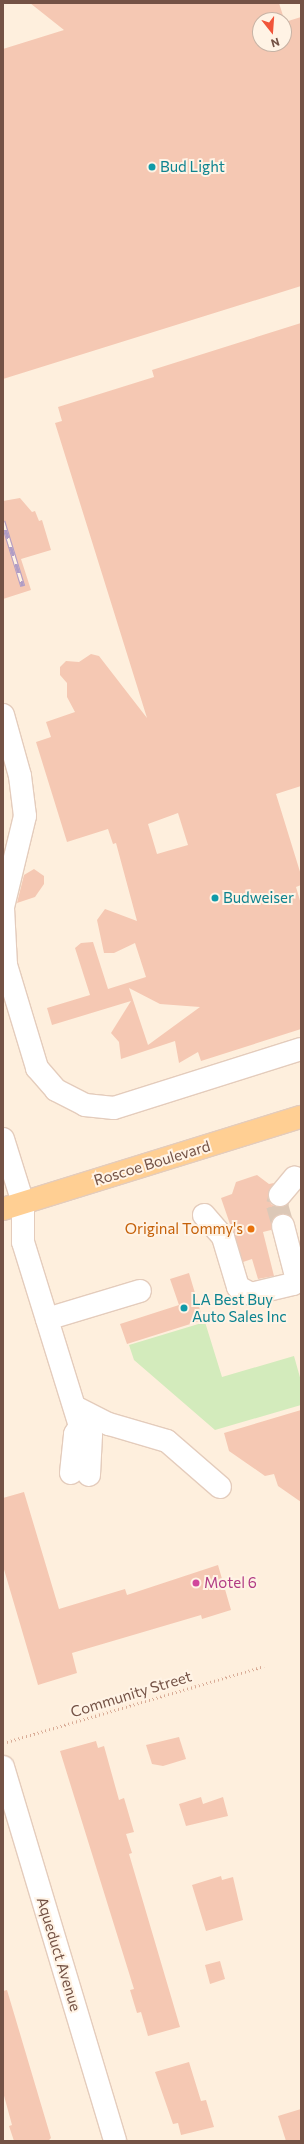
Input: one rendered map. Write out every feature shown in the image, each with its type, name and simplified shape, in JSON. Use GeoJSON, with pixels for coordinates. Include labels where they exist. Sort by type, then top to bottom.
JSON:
{"type":"FeatureCollection","features":[{"type":"Feature","properties":{"kind":"main road","name":"Roscoe Boulevard"},"geometry":{"type":"LineString","coordinates":[[13,1206],[301,1117]]}},
{"type":"Feature","properties":{"kind":"street"},"geometry":{"type":"LineString","coordinates":[[3,715],[20,776],[25,816],[3,908],[6,965],[37,1068],[56,1090],[85,1105],[114,1108],[301,1049]]}},
{"type":"Feature","properties":{"kind":"street"},"geometry":{"type":"LineString","coordinates":[[3,1139],[13,1206],[23,1242],[78,1416],[91,1434],[93,1444],[80,1474]]}},
{"type":"Feature","properties":{"kind":"street"},"geometry":{"type":"LineString","coordinates":[[280,1195],[295,1177]]}},
{"type":"Feature","properties":{"kind":"street"},"geometry":{"type":"LineString","coordinates":[[204,1214],[223,1237],[238,1287],[252,1294],[293,1284],[296,1280],[283,1226]]}},
{"type":"Feature","properties":{"kind":"street"},"geometry":{"type":"LineString","coordinates":[[47,1319],[140,1291]]}},
{"type":"Feature","properties":{"kind":"street"},"geometry":{"type":"LineString","coordinates":[[78,1416],[167,1441],[220,1487]]}},
{"type":"Feature","properties":{"kind":"street","name":"Aqueduct Avenue"},"geometry":{"type":"LineString","coordinates":[[3,1767],[115,2141]]}},
{"type":"Feature","properties":{"kind":"path","name":"Community Street"},"geometry":{"type":"LineString","coordinates":[[3,1743],[264,1666]]}},
{"type":"Feature","properties":{"kind":"green space"},"geometry":{"type":"Polygon","coordinates":[[[205,1322],[222,1377],[294,1356],[301,1381],[301,1405],[215,1430],[134,1360],[129,1345],[205,1322]]]}},
{"type":"Feature","properties":{"kind":"building","name":"Bud Light"},"geometry":{"type":"Polygon","coordinates":[[[30,3],[279,3],[282,12],[252,12],[252,52],[292,52],[292,20],[301,17],[301,286],[3,379],[3,49],[64,30],[30,3]]]}},
{"type":"Feature","properties":{"kind":"building"},"geometry":{"type":"Polygon","coordinates":[[[301,323],[301,786],[276,794],[301,875],[301,885],[296,887],[301,904],[301,1029],[201,1061],[198,1052],[179,1063],[175,1041],[121,1059],[119,1042],[111,1033],[131,1001],[52,1025],[47,1008],[90,995],[75,948],[81,943],[93,942],[108,989],[146,977],[135,943],[114,953],[104,953],[97,920],[105,909],[137,921],[116,843],[113,844],[108,829],[67,842],[36,742],[51,737],[46,722],[75,712],[67,697],[67,683],[60,675],[60,667],[66,661],[79,662],[91,654],[99,656],[147,718],[55,423],[62,421],[58,407],[154,377],[152,370],[301,323]],[[178,813],[148,824],[157,854],[188,845],[178,813]],[[129,988],[148,1045],[200,1007],[160,1004],[129,988]]]}},
{"type":"Feature","properties":{"kind":"building"},"geometry":{"type":"Polygon","coordinates":[[[20,498],[32,512],[35,511],[39,521],[42,520],[51,550],[21,559],[31,590],[3,599],[3,501],[20,498]]]}},
{"type":"Feature","properties":{"kind":"building"},"geometry":{"type":"Polygon","coordinates":[[[34,869],[44,876],[44,884],[35,897],[17,903],[24,875],[34,869]]]}},
{"type":"Feature","properties":{"kind":"building","name":"Original Tommy's"},"geometry":{"type":"Polygon","coordinates":[[[257,1175],[269,1184],[274,1183],[268,1200],[272,1205],[283,1207],[285,1214],[275,1217],[271,1230],[263,1232],[274,1276],[258,1279],[252,1259],[243,1262],[221,1198],[232,1194],[236,1182],[257,1175]]]}},
{"type":"Feature","properties":{"kind":"building","name":"LA Best Buy Auto Sales Inc"},"geometry":{"type":"Polygon","coordinates":[[[189,1273],[203,1320],[127,1344],[120,1324],[179,1305],[170,1279],[189,1273]]]}},
{"type":"Feature","properties":{"kind":"building"},"geometry":{"type":"Polygon","coordinates":[[[301,1410],[301,1502],[278,1486],[274,1474],[265,1476],[229,1451],[224,1433],[301,1410]]]}},
{"type":"Feature","properties":{"kind":"building","name":"Motel 6"},"geometry":{"type":"Polygon","coordinates":[[[24,1492],[59,1609],[125,1589],[127,1595],[218,1565],[231,1610],[202,1619],[201,1615],[72,1653],[77,1673],[38,1685],[3,1566],[3,1498],[24,1492]]]}},
{"type":"Feature","properties":{"kind":"building"},"geometry":{"type":"Polygon","coordinates":[[[179,1737],[186,1759],[163,1766],[152,1764],[146,1745],[179,1737]]]}},
{"type":"Feature","properties":{"kind":"building"},"geometry":{"type":"Polygon","coordinates":[[[96,1741],[98,1748],[104,1746],[119,1800],[124,1798],[134,1832],[126,1834],[132,1853],[129,1854],[180,2027],[148,2036],[141,2012],[137,2013],[130,1990],[134,1989],[60,1751],[96,1741]]]}},
{"type":"Feature","properties":{"kind":"building"},"geometry":{"type":"Polygon","coordinates":[[[201,1797],[203,1804],[223,1797],[228,1816],[186,1826],[179,1804],[201,1797]]]}},
{"type":"Feature","properties":{"kind":"building"},"geometry":{"type":"Polygon","coordinates":[[[221,1876],[222,1880],[233,1877],[243,1920],[206,1931],[192,1885],[221,1876]]]}},
{"type":"Feature","properties":{"kind":"building"},"geometry":{"type":"Polygon","coordinates":[[[220,1961],[225,1979],[210,1984],[205,1965],[220,1961]]]}},
{"type":"Feature","properties":{"kind":"building"},"geometry":{"type":"Polygon","coordinates":[[[7,1990],[51,2138],[48,2141],[14,2141],[9,2126],[12,2125],[3,2092],[3,1991],[7,1990]]]}},
{"type":"Feature","properties":{"kind":"building"},"geometry":{"type":"Polygon","coordinates":[[[189,2062],[201,2101],[206,2100],[214,2127],[181,2135],[178,2123],[173,2124],[155,2072],[189,2062]]]}},
{"type":"Feature","properties":{"kind":"building"},"geometry":{"type":"Polygon","coordinates":[[[301,2109],[301,2141],[286,2141],[278,2116],[301,2109]]]}},
{"type":"Feature","properties":{"kind":"tunnel"},"geometry":{"type":"LineString","coordinates":[[280,1195],[277,1205],[283,1226]]}},
{"type":"Feature","properties":{"kind":"railway"},"geometry":{"type":"LineString","coordinates":[[3,521],[23,586]]}},
{"type":"Feature","properties":{"kind":"place","name":"Bud Light"},"geometry":{"type":"Point","coordinates":[152,167]}},
{"type":"Feature","properties":{"kind":"place","name":"Budweiser"},"geometry":{"type":"Point","coordinates":[215,898]}},
{"type":"Feature","properties":{"kind":"place","name":"Original Tommy's"},"geometry":{"type":"Point","coordinates":[251,1229]}},
{"type":"Feature","properties":{"kind":"place","name":"LA Best Buy Auto Sales Inc"},"geometry":{"type":"Point","coordinates":[184,1308]}},
{"type":"Feature","properties":{"kind":"place","name":"Motel 6"},"geometry":{"type":"Point","coordinates":[196,1583]}}]}
